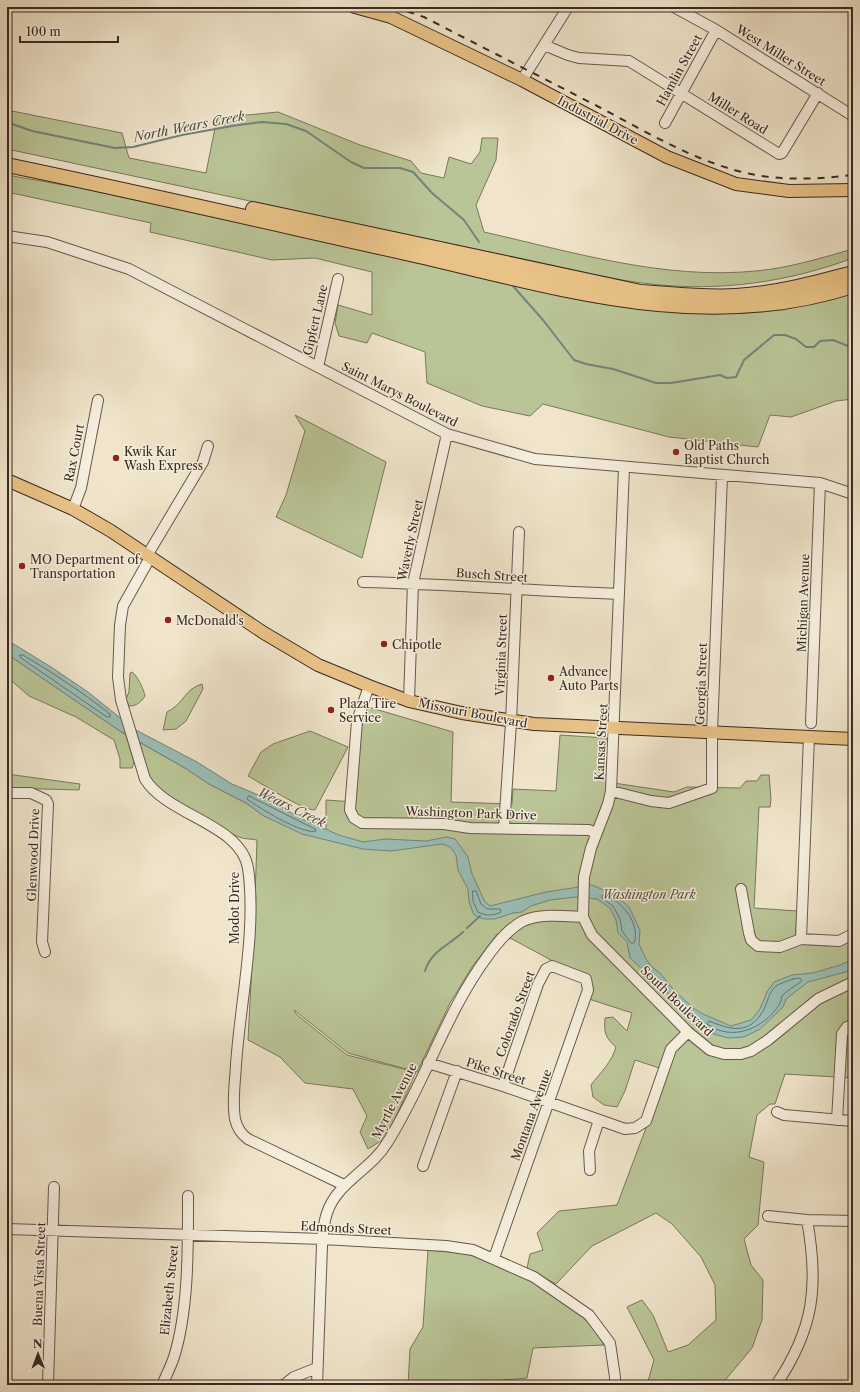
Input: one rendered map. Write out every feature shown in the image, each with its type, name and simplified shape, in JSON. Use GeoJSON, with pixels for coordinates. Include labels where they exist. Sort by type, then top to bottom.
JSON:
{"type":"FeatureCollection","features":[{"type":"Feature","properties":{"kind":"highway"},"geometry":{"type":"LineString","coordinates":[[7,156],[641,292],[693,296],[750,294],[807,285],[853,273]]}},
{"type":"Feature","properties":{"kind":"highway"},"geometry":{"type":"LineString","coordinates":[[7,165],[436,259],[528,282],[640,303],[700,308],[775,305],[853,286]]}},
{"type":"Feature","properties":{"kind":"highway"},"geometry":{"type":"LineString","coordinates":[[750,294],[853,263]]}},
{"type":"Feature","properties":{"kind":"main road","name":"Industrial Drive"},"geometry":{"type":"LineString","coordinates":[[355,7],[391,17],[522,80],[667,156],[736,184],[789,191],[851,189]]}},
{"type":"Feature","properties":{"kind":"main road","name":"Missouri Boulevard"},"geometry":{"type":"LineString","coordinates":[[7,480],[74,509],[150,555],[264,633],[318,665],[409,701],[511,722],[853,739]]}},
{"type":"Feature","properties":{"kind":"street"},"geometry":{"type":"LineString","coordinates":[[522,80],[568,7]]}},
{"type":"Feature","properties":{"kind":"street","name":"West Miller Street"},"geometry":{"type":"LineString","coordinates":[[674,7],[716,30],[853,116]]}},
{"type":"Feature","properties":{"kind":"street","name":"Hamlin Street"},"geometry":{"type":"LineString","coordinates":[[665,123],[716,30]]}},
{"type":"Feature","properties":{"kind":"street"},"geometry":{"type":"LineString","coordinates":[[544,45],[579,58],[629,61],[682,93]]}},
{"type":"Feature","properties":{"kind":"street","name":"Miller Road"},"geometry":{"type":"LineString","coordinates":[[682,93],[779,154],[782,153],[818,93]]}},
{"type":"Feature","properties":{"kind":"street","name":"Saint Marys Boulevard"},"geometry":{"type":"LineString","coordinates":[[7,236],[47,242],[129,269],[447,434],[535,459],[624,468],[820,483],[853,494]]}},
{"type":"Feature","properties":{"kind":"street","name":"Gipfert Lane"},"geometry":{"type":"LineString","coordinates":[[318,366],[338,279]]}},
{"type":"Feature","properties":{"kind":"street","name":"Rax Court"},"geometry":{"type":"LineString","coordinates":[[74,509],[81,488],[98,400]]}},
{"type":"Feature","properties":{"kind":"street","name":"Waverly Street"},"geometry":{"type":"LineString","coordinates":[[409,701],[413,583],[447,434]]}},
{"type":"Feature","properties":{"kind":"street","name":"Modot Drive"},"geometry":{"type":"LineString","coordinates":[[208,446],[203,462],[128,595],[121,614],[118,677],[122,700],[145,779],[155,792],[168,802],[229,838],[238,846],[248,867],[250,915],[234,1098],[235,1118],[239,1130],[254,1143],[344,1185]]}},
{"type":"Feature","properties":{"kind":"street","name":"Kansas Street"},"geometry":{"type":"LineString","coordinates":[[583,917],[584,876],[596,833],[608,804],[611,791],[615,728],[624,468]]}},
{"type":"Feature","properties":{"kind":"street","name":"Georgia Street"},"geometry":{"type":"LineString","coordinates":[[611,791],[651,801],[669,803],[677,802],[712,788],[712,732],[722,476]]}},
{"type":"Feature","properties":{"kind":"street","name":"Michigan Avenue"},"geometry":{"type":"LineString","coordinates":[[811,723],[820,483]]}},
{"type":"Feature","properties":{"kind":"street","name":"Virginia Street"},"geometry":{"type":"LineString","coordinates":[[504,828],[511,722],[519,532]]}},
{"type":"Feature","properties":{"kind":"street","name":"Busch Street"},"geometry":{"type":"LineString","coordinates":[[363,582],[413,583],[516,591],[619,594]]}},
{"type":"Feature","properties":{"kind":"street","name":"Washington Park Drive"},"geometry":{"type":"LineString","coordinates":[[369,686],[358,714],[350,810],[354,818],[362,823],[589,830],[596,833]]}},
{"type":"Feature","properties":{"kind":"street"},"geometry":{"type":"LineString","coordinates":[[801,939],[809,737]]}},
{"type":"Feature","properties":{"kind":"street","name":"Glenwood Drive"},"geometry":{"type":"LineString","coordinates":[[7,793],[31,793],[46,800],[48,804],[42,942],[45,952]]}},
{"type":"Feature","properties":{"kind":"street"},"geometry":{"type":"LineString","coordinates":[[741,889],[751,940],[758,946],[780,947],[801,939],[839,941],[853,934]]}},
{"type":"Feature","properties":{"kind":"street","name":"Myrtle Avenue"},"geometry":{"type":"LineString","coordinates":[[317,1385],[323,1239],[326,1214],[334,1198],[344,1185],[375,1159],[384,1148],[400,1122],[458,1001],[477,970],[508,931],[524,921],[542,917],[583,917]]}},
{"type":"Feature","properties":{"kind":"street","name":"South Boulevard"},"geometry":{"type":"LineString","coordinates":[[583,917],[592,935],[688,1032],[710,1050],[724,1054],[741,1054],[751,1051],[768,1040],[818,999],[853,982]]}},
{"type":"Feature","properties":{"kind":"street","name":"Colorado Street"},"geometry":{"type":"LineString","coordinates":[[503,1086],[538,984],[546,969],[552,966],[586,979]]}},
{"type":"Feature","properties":{"kind":"street","name":"Montana Avenue"},"geometry":{"type":"LineString","coordinates":[[494,1258],[588,990],[586,979]]}},
{"type":"Feature","properties":{"kind":"street"},"geometry":{"type":"LineString","coordinates":[[837,1120],[842,1034],[847,1027],[853,1025]]}},
{"type":"Feature","properties":{"kind":"street","name":"Pike Street"},"geometry":{"type":"LineString","coordinates":[[428,1063],[503,1086],[625,1129],[635,1128],[646,1121],[671,1049],[688,1032]]}},
{"type":"Feature","properties":{"kind":"street"},"geometry":{"type":"LineString","coordinates":[[423,1166],[457,1071]]}},
{"type":"Feature","properties":{"kind":"street"},"geometry":{"type":"LineString","coordinates":[[777,1112],[784,1115],[853,1121]]}},
{"type":"Feature","properties":{"kind":"street"},"geometry":{"type":"LineString","coordinates":[[590,1170],[589,1151],[599,1120]]}},
{"type":"Feature","properties":{"kind":"street","name":"Buena Vista Street"},"geometry":{"type":"LineString","coordinates":[[48,1385],[54,1230],[54,1187]]}},
{"type":"Feature","properties":{"kind":"street","name":"Elizabeth Street"},"geometry":{"type":"LineString","coordinates":[[162,1385],[174,1357],[180,1332],[184,1304],[188,1235],[188,1196]]}},
{"type":"Feature","properties":{"kind":"street"},"geometry":{"type":"LineString","coordinates":[[768,1216],[807,1220],[853,1221]]}},
{"type":"Feature","properties":{"kind":"street"},"geometry":{"type":"LineString","coordinates":[[776,1385],[798,1346],[807,1324],[812,1306],[814,1284],[813,1265],[807,1220]]}},
{"type":"Feature","properties":{"kind":"street","name":"Edmonds Street"},"geometry":{"type":"LineString","coordinates":[[7,1229],[323,1239],[446,1246],[473,1250],[534,1277],[589,1314],[610,1343],[615,1377],[614,1385]]}},
{"type":"Feature","properties":{"kind":"street"},"geometry":{"type":"LineString","coordinates":[[284,1385],[294,1377],[317,1368]]}},
{"type":"Feature","properties":{"kind":"green space"},"geometry":{"type":"Polygon","coordinates":[[[7,110],[122,133],[129,158],[206,173],[217,118],[278,112],[360,145],[411,161],[421,173],[444,178],[449,157],[471,164],[480,152],[482,138],[498,138],[496,160],[476,205],[484,232],[585,256],[653,268],[687,272],[721,273],[768,270],[853,249],[853,258],[779,279],[728,286],[677,286],[621,280],[7,149],[7,110]]]}},
{"type":"Feature","properties":{"kind":"green space"},"geometry":{"type":"Polygon","coordinates":[[[7,175],[81,188],[455,270],[666,310],[710,314],[783,310],[853,293],[853,399],[836,401],[791,417],[770,415],[758,447],[669,437],[543,404],[530,416],[482,406],[427,383],[425,352],[372,333],[367,343],[339,336],[335,323],[338,305],[372,315],[372,272],[315,258],[272,260],[150,232],[151,223],[7,192],[7,175]]]}},
{"type":"Feature","properties":{"kind":"green space"},"geometry":{"type":"Polygon","coordinates":[[[295,415],[386,462],[362,558],[276,517],[286,495],[305,431],[295,415]]]}},
{"type":"Feature","properties":{"kind":"green space"},"geometry":{"type":"Polygon","coordinates":[[[7,654],[126,735],[134,762],[132,768],[120,768],[120,759],[114,740],[76,717],[29,696],[7,677],[7,654]]]}},
{"type":"Feature","properties":{"kind":"green space"},"geometry":{"type":"Polygon","coordinates":[[[132,672],[140,683],[145,696],[138,703],[129,706],[126,699],[129,692],[130,673],[132,672]]]}},
{"type":"Feature","properties":{"kind":"green space"},"geometry":{"type":"Polygon","coordinates":[[[202,684],[203,689],[186,721],[176,729],[163,730],[167,712],[177,705],[187,693],[202,684]]]}},
{"type":"Feature","properties":{"kind":"green space","name":"Washington Park"},"geometry":{"type":"Polygon","coordinates":[[[365,706],[453,732],[451,802],[512,804],[513,789],[556,791],[560,735],[606,738],[609,740],[607,782],[674,792],[687,787],[740,788],[746,781],[757,781],[761,775],[769,775],[771,799],[770,807],[759,807],[754,908],[797,911],[796,934],[800,944],[826,946],[842,944],[853,930],[853,1020],[844,1025],[836,1077],[785,1074],[775,1104],[770,1104],[757,1115],[749,1157],[764,1162],[758,1225],[744,1239],[751,1265],[763,1280],[762,1320],[752,1348],[721,1385],[647,1385],[654,1360],[627,1307],[642,1300],[653,1315],[668,1352],[688,1345],[716,1320],[715,1285],[701,1257],[672,1224],[656,1213],[592,1246],[556,1284],[527,1268],[530,1254],[543,1250],[537,1233],[559,1211],[617,1205],[646,1128],[651,1122],[668,1071],[635,1060],[625,1091],[617,1107],[604,1105],[593,1097],[591,1085],[609,1062],[616,1047],[607,1038],[605,1018],[613,1017],[627,1031],[632,1013],[589,999],[590,983],[550,963],[551,960],[512,939],[497,934],[472,967],[450,1003],[417,1072],[348,1053],[294,1010],[296,1014],[347,1055],[416,1072],[387,1137],[368,1149],[360,1132],[367,1116],[353,1089],[305,1083],[280,1057],[248,1040],[257,840],[242,838],[222,829],[195,814],[159,789],[150,779],[139,742],[185,768],[209,784],[246,803],[264,816],[326,839],[326,800],[354,802],[360,723],[365,706]]]}},
{"type":"Feature","properties":{"kind":"green space"},"geometry":{"type":"Polygon","coordinates":[[[310,731],[348,747],[315,810],[301,806],[248,776],[261,752],[273,744],[310,731]]]}},
{"type":"Feature","properties":{"kind":"green space"},"geometry":{"type":"Polygon","coordinates":[[[7,774],[80,784],[79,790],[7,788],[7,774]]]}},
{"type":"Feature","properties":{"kind":"green space"},"geometry":{"type":"Polygon","coordinates":[[[853,1028],[853,1078],[843,1077],[846,1036],[849,1030],[853,1028]]]}},
{"type":"Feature","properties":{"kind":"green space"},"geometry":{"type":"Polygon","coordinates":[[[428,1250],[478,1257],[549,1291],[575,1309],[596,1332],[604,1345],[533,1348],[527,1378],[468,1383],[468,1385],[408,1385],[410,1349],[423,1327],[428,1250]]]}},
{"type":"Feature","properties":{"kind":"water"},"geometry":{"type":"Polygon","coordinates":[[[7,640],[88,692],[134,729],[197,762],[232,784],[268,799],[300,818],[339,835],[363,842],[385,839],[426,841],[447,837],[455,839],[468,857],[472,874],[485,902],[490,906],[546,892],[592,885],[615,895],[629,907],[640,930],[639,944],[646,959],[652,967],[660,973],[673,989],[693,1008],[731,1026],[751,1020],[760,1009],[767,992],[774,982],[792,975],[813,973],[840,965],[853,959],[853,970],[808,982],[786,999],[783,1007],[760,1029],[744,1037],[728,1038],[714,1034],[694,1021],[685,1009],[630,958],[627,942],[618,933],[616,920],[610,908],[597,899],[576,897],[550,900],[531,906],[522,912],[513,913],[495,919],[483,919],[474,915],[469,902],[468,889],[458,870],[456,855],[450,847],[442,844],[391,851],[363,849],[302,834],[264,816],[246,803],[209,784],[185,768],[117,729],[7,654],[7,640]]]}},
{"type":"Feature","properties":{"kind":"waterway","name":"North Wears Creek"},"geometry":{"type":"LineString","coordinates":[[7,122],[32,131],[115,148],[133,147],[182,135],[232,126],[262,122],[286,124],[306,131],[351,162],[364,168],[400,168],[413,172],[432,193],[464,220],[479,242]]}},
{"type":"Feature","properties":{"kind":"waterway","name":"North Wears Creek"},"geometry":{"type":"LineString","coordinates":[[513,286],[543,320],[574,360],[613,369],[656,383],[671,383],[720,375],[727,378],[736,377],[744,360],[774,335],[785,335],[796,339],[806,347],[814,347],[820,341],[833,340],[853,348]]}},
{"type":"Feature","properties":{"kind":"waterway"},"geometry":{"type":"LineString","coordinates":[[467,928],[480,916]]}},
{"type":"Feature","properties":{"kind":"waterway"},"geometry":{"type":"LineString","coordinates":[[425,971],[431,958],[463,932]]}},
{"type":"Feature","properties":{"kind":"railway"},"geometry":{"type":"LineString","coordinates":[[394,7],[424,17],[673,146],[711,162],[751,174],[776,178],[827,178],[853,175]]}},
{"type":"Feature","properties":{"kind":"place","name":"Old Paths Baptist Church"},"geometry":{"type":"Point","coordinates":[676,452]}},
{"type":"Feature","properties":{"kind":"place","name":"Kwik Kar Wash Express"},"geometry":{"type":"Point","coordinates":[116,458]}},
{"type":"Feature","properties":{"kind":"place","name":"MO Department of Transportation"},"geometry":{"type":"Point","coordinates":[22,566]}},
{"type":"Feature","properties":{"kind":"place","name":"McDonald's"},"geometry":{"type":"Point","coordinates":[168,620]}},
{"type":"Feature","properties":{"kind":"place","name":"Chipotle"},"geometry":{"type":"Point","coordinates":[384,644]}},
{"type":"Feature","properties":{"kind":"place","name":"Advance Auto Parts"},"geometry":{"type":"Point","coordinates":[551,678]}},
{"type":"Feature","properties":{"kind":"place","name":"Plaza Tire Service"},"geometry":{"type":"Point","coordinates":[331,710]}},
{"type":"Feature","properties":{"kind":"water label","name":"Wears Creek"},"geometry":{"type":"Point","coordinates":[292,807]}}]}
